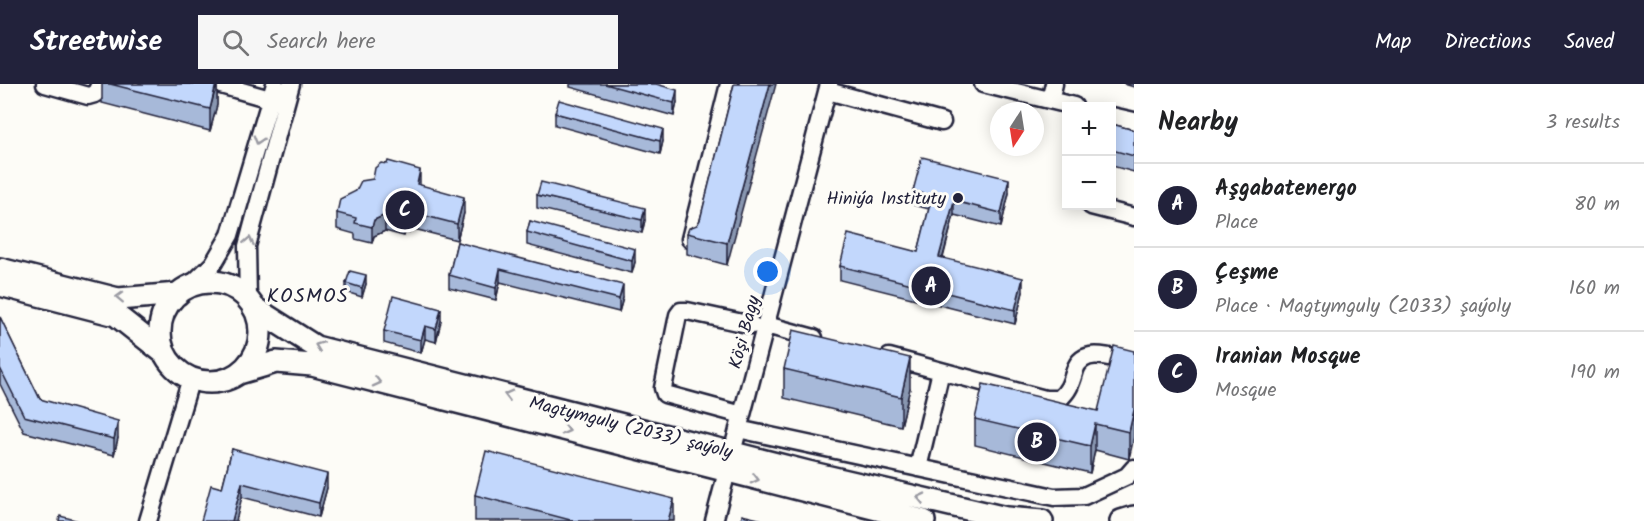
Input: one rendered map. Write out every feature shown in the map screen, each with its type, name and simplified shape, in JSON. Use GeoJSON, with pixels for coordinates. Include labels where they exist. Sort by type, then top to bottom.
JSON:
{"type":"FeatureCollection","features":[{"type":"Feature","properties":{"kind":"main road"},"geometry":{"type":"LineString","coordinates":[[0,269],[118,299],[184,290],[208,282],[226,285],[242,293],[251,303],[260,324],[259,343],[252,360],[239,373],[220,381],[211,382],[191,378],[175,368],[165,353],[161,344],[160,326],[166,308],[184,290]]}},
{"type":"Feature","properties":{"kind":"main road"},"geometry":{"type":"LineString","coordinates":[[0,285],[116,315],[165,353]]}},
{"type":"Feature","properties":{"kind":"main road","name":"Magtymguly (2033) şaýoly"},"geometry":{"type":"LineString","coordinates":[[251,303],[316,347],[729,462],[924,521]]}},
{"type":"Feature","properties":{"kind":"main road","name":"Magtymguly (2033) şaýoly"},"geometry":{"type":"LineString","coordinates":[[239,373],[276,362],[312,365],[729,462],[1012,519],[1042,521]]}},
{"type":"Feature","properties":{"kind":"main road"},"geometry":{"type":"LineString","coordinates":[[1121,521],[1134,518]]}},
{"type":"Feature","properties":{"kind":"street"},"geometry":{"type":"LineString","coordinates":[[45,84],[88,96],[94,94],[100,84]]}},
{"type":"Feature","properties":{"kind":"street"},"geometry":{"type":"LineString","coordinates":[[184,290],[213,264],[230,235],[272,92],[217,84]]}},
{"type":"Feature","properties":{"kind":"street"},"geometry":{"type":"LineString","coordinates":[[251,303],[247,246],[291,84]]}},
{"type":"Feature","properties":{"kind":"street"},"geometry":{"type":"LineString","coordinates":[[690,239],[729,84]]}},
{"type":"Feature","properties":{"kind":"street"},"geometry":{"type":"LineString","coordinates":[[983,84],[1052,92],[1068,102]]}},
{"type":"Feature","properties":{"kind":"street"},"geometry":{"type":"LineString","coordinates":[[829,88],[942,122]]}},
{"type":"Feature","properties":{"kind":"street","name":"Köşi Bagy"},"geometry":{"type":"LineString","coordinates":[[714,521],[740,422],[759,325],[829,88]]}},
{"type":"Feature","properties":{"kind":"street"},"geometry":{"type":"LineString","coordinates":[[1116,117],[1134,121]]}},
{"type":"Feature","properties":{"kind":"street"},"geometry":{"type":"LineString","coordinates":[[1107,210],[1134,217]]}},
{"type":"Feature","properties":{"kind":"street"},"geometry":{"type":"LineString","coordinates":[[832,342],[759,325],[687,311],[681,312],[678,315],[663,388],[665,394],[740,422],[918,468],[1054,497],[1084,496],[1127,476],[1134,468]]}},
{"type":"Feature","properties":{"kind":"street"},"geometry":{"type":"LineString","coordinates":[[876,354],[1045,399],[1059,399],[1068,391],[1077,363],[1083,358],[1096,354],[1134,363]]}},
{"type":"Feature","properties":{"kind":"street"},"geometry":{"type":"LineString","coordinates":[[918,468],[941,371]]}},
{"type":"Feature","properties":{"kind":"street"},"geometry":{"type":"LineString","coordinates":[[148,521],[191,378]]}},
{"type":"Feature","properties":{"kind":"building"},"geometry":{"type":"Polygon","coordinates":[[[110,84],[216,84],[210,109],[110,84]]]}},
{"type":"Feature","properties":{"kind":"building"},"geometry":{"type":"Polygon","coordinates":[[[605,84],[656,84],[677,90],[674,103],[605,84]]]}},
{"type":"Feature","properties":{"kind":"building"},"geometry":{"type":"Polygon","coordinates":[[[734,84],[770,84],[727,243],[687,233],[689,228],[697,225],[700,220],[734,84]]]}},
{"type":"Feature","properties":{"kind":"building"},"geometry":{"type":"Polygon","coordinates":[[[559,100],[663,129],[660,141],[555,113],[559,100]]]}},
{"type":"Feature","properties":{"kind":"building"},"geometry":{"type":"Polygon","coordinates":[[[1116,125],[1134,130],[1134,156],[1116,151],[1116,125]]]}},
{"type":"Feature","properties":{"kind":"building"},"geometry":{"type":"Polygon","coordinates":[[[922,157],[1009,179],[1001,213],[954,201],[939,257],[1023,278],[1015,310],[840,266],[848,234],[918,252],[932,196],[913,191],[922,157]]]}},
{"type":"Feature","properties":{"kind":"building"},"geometry":{"type":"Polygon","coordinates":[[[388,161],[420,170],[417,184],[464,197],[457,224],[410,212],[409,217],[405,216],[404,220],[385,215],[374,220],[372,227],[355,223],[356,218],[337,213],[340,199],[356,191],[361,181],[373,179],[375,168],[381,163],[387,164],[388,161]]]}},
{"type":"Feature","properties":{"kind":"building"},"geometry":{"type":"Polygon","coordinates":[[[541,182],[645,208],[642,220],[537,195],[541,182]]]}},
{"type":"Feature","properties":{"kind":"building"},"geometry":{"type":"Polygon","coordinates":[[[530,221],[635,249],[632,261],[527,232],[530,221]]]}},
{"type":"Feature","properties":{"kind":"building"},"geometry":{"type":"Polygon","coordinates":[[[457,242],[623,285],[619,299],[500,269],[496,288],[449,275],[457,242]]]}},
{"type":"Feature","properties":{"kind":"building"},"geometry":{"type":"Polygon","coordinates":[[[350,271],[366,275],[362,288],[346,283],[350,271]]]}},
{"type":"Feature","properties":{"kind":"building"},"geometry":{"type":"Polygon","coordinates":[[[393,296],[441,309],[436,329],[425,326],[421,340],[384,331],[393,296]]]}},
{"type":"Feature","properties":{"kind":"building"},"geometry":{"type":"Polygon","coordinates":[[[0,317],[40,399],[118,421],[114,439],[24,416],[0,368],[0,317]]]}},
{"type":"Feature","properties":{"kind":"building"},"geometry":{"type":"Polygon","coordinates":[[[793,330],[910,358],[901,397],[784,369],[793,330]]]}},
{"type":"Feature","properties":{"kind":"building"},"geometry":{"type":"Polygon","coordinates":[[[1114,346],[1134,351],[1134,410],[1129,432],[1095,424],[1090,446],[975,419],[983,384],[1098,411],[1114,346]]]}},
{"type":"Feature","properties":{"kind":"building"},"geometry":{"type":"Polygon","coordinates":[[[232,449],[327,474],[319,503],[242,483],[232,521],[201,521],[211,485],[222,488],[232,449]]]}},
{"type":"Feature","properties":{"kind":"building"},"geometry":{"type":"Polygon","coordinates":[[[486,451],[674,499],[668,521],[574,521],[475,495],[486,451]]]}},
{"type":"Feature","properties":{"kind":"building"},"geometry":{"type":"Polygon","coordinates":[[[742,515],[767,521],[741,521],[742,515]]]}},
{"type":"Feature","properties":{"kind":"building"},"geometry":{"type":"Polygon","coordinates":[[[60,516],[79,521],[59,521],[60,516]]]}},
{"type":"Feature","properties":{"kind":"place","name":"Hiniýa Instituty"},"geometry":{"type":"Point","coordinates":[958,198]}},
{"type":"Feature","properties":{"kind":"place","name":"Iranian Mosque"},"geometry":{"type":"Point","coordinates":[405,210]}},
{"type":"Feature","properties":{"kind":"place","name":"Aşgabatenergo"},"geometry":{"type":"Point","coordinates":[931,286]}},
{"type":"Feature","properties":{"kind":"place","name":"Çeşme"},"geometry":{"type":"Point","coordinates":[1037,442]}},
{"type":"Feature","properties":{"kind":"district","name":"KOSMOS"},"geometry":{"type":"Point","coordinates":[308,295]}}]}
